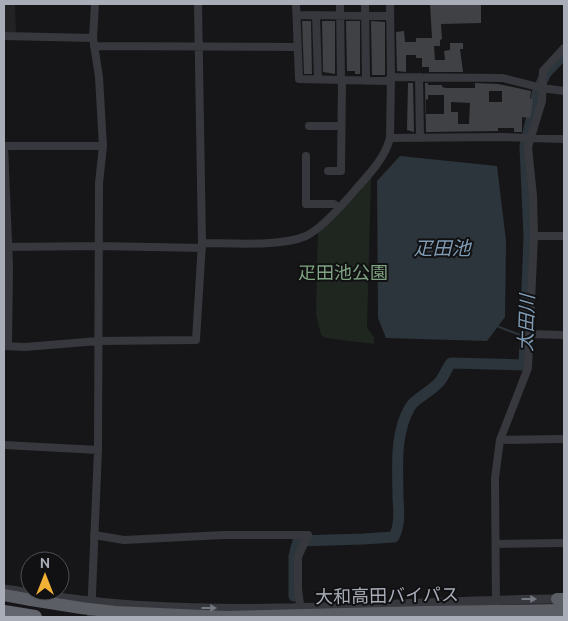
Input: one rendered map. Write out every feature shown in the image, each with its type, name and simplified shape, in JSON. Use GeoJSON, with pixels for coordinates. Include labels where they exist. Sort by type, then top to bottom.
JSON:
{"type":"FeatureCollection","features":[{"type":"Feature","properties":{"kind":"highway"},"geometry":{"type":"LineString","coordinates":[[4,595],[98,610],[226,617]]}},
{"type":"Feature","properties":{"kind":"highway"},"geometry":{"type":"LineString","coordinates":[[4,604],[34,613]]}},
{"type":"Feature","properties":{"kind":"highway","name":"大和高田バイパス"},"geometry":{"type":"LineString","coordinates":[[210,617],[564,610]]}},
{"type":"Feature","properties":{"kind":"highway"},"geometry":{"type":"LineString","coordinates":[[4,612],[152,617]]}},
{"type":"Feature","properties":{"kind":"street"},"geometry":{"type":"LineString","coordinates":[[91,617],[98,450],[99,183],[102,146],[99,77],[94,42],[95,4]]}},
{"type":"Feature","properties":{"kind":"street"},"geometry":{"type":"LineString","coordinates":[[102,146],[4,146],[6,346],[25,347],[98,341],[196,340],[202,246],[198,4]]}},
{"type":"Feature","properties":{"kind":"street"},"geometry":{"type":"LineString","coordinates":[[296,4],[299,79],[388,81],[391,78],[419,77],[502,78],[542,88],[564,91]]}},
{"type":"Feature","properties":{"kind":"street"},"geometry":{"type":"LineString","coordinates":[[328,171],[340,171],[342,80],[340,4]]}},
{"type":"Feature","properties":{"kind":"street"},"geometry":{"type":"LineString","coordinates":[[365,4],[366,80]]}},
{"type":"Feature","properties":{"kind":"street"},"geometry":{"type":"LineString","coordinates":[[6,247],[202,246],[281,241],[306,235],[339,208],[370,173],[388,147],[390,138],[391,78],[390,4]]}},
{"type":"Feature","properties":{"kind":"street"},"geometry":{"type":"LineString","coordinates":[[297,15],[390,16]]}},
{"type":"Feature","properties":{"kind":"street"},"geometry":{"type":"LineString","coordinates":[[316,15],[318,79]]}},
{"type":"Feature","properties":{"kind":"street"},"geometry":{"type":"LineString","coordinates":[[4,36],[200,46],[298,47]]}},
{"type":"Feature","properties":{"kind":"street"},"geometry":{"type":"LineString","coordinates":[[495,617],[495,478],[500,440],[528,368],[534,236],[533,196],[528,147],[542,101],[543,71],[564,48]]}},
{"type":"Feature","properties":{"kind":"street"},"geometry":{"type":"LineString","coordinates":[[419,77],[420,138]]}},
{"type":"Feature","properties":{"kind":"street"},"geometry":{"type":"LineString","coordinates":[[309,126],[341,126]]}},
{"type":"Feature","properties":{"kind":"street"},"geometry":{"type":"LineString","coordinates":[[390,138],[530,137],[564,139]]}},
{"type":"Feature","properties":{"kind":"street"},"geometry":{"type":"LineString","coordinates":[[306,156],[306,204],[334,204],[339,208]]}},
{"type":"Feature","properties":{"kind":"street"},"geometry":{"type":"LineString","coordinates":[[534,236],[564,236]]}},
{"type":"Feature","properties":{"kind":"street"},"geometry":{"type":"LineString","coordinates":[[530,334],[564,335]]}},
{"type":"Feature","properties":{"kind":"street"},"geometry":{"type":"LineString","coordinates":[[500,440],[564,438]]}},
{"type":"Feature","properties":{"kind":"street"},"geometry":{"type":"LineString","coordinates":[[4,445],[98,450]]}},
{"type":"Feature","properties":{"kind":"street"},"geometry":{"type":"LineString","coordinates":[[94,535],[124,540],[224,535],[308,535],[298,556],[298,589],[301,617]]}},
{"type":"Feature","properties":{"kind":"street"},"geometry":{"type":"LineString","coordinates":[[496,544],[564,543]]}},
{"type":"Feature","properties":{"kind":"street"},"geometry":{"type":"LineString","coordinates":[[4,589],[92,601],[152,606],[300,607],[496,599],[562,599]]}},
{"type":"Feature","properties":{"kind":"shaded area"},"geometry":{"type":"Polygon","coordinates":[[[4,4],[15,4],[16,32],[4,32],[4,4]]]}},
{"type":"Feature","properties":{"kind":"green space","name":"疋田池公園"},"geometry":{"type":"Polygon","coordinates":[[[371,177],[367,328],[374,337],[374,344],[326,338],[321,335],[316,314],[318,230],[371,177]]]}},
{"type":"Feature","properties":{"kind":"water","name":"疋田池"},"geometry":{"type":"Polygon","coordinates":[[[400,156],[497,166],[506,241],[505,317],[487,341],[386,338],[378,318],[377,181],[400,156]]]}},
{"type":"Feature","properties":{"kind":"building"},"geometry":{"type":"Polygon","coordinates":[[[430,4],[481,4],[481,23],[441,24],[442,39],[440,40],[440,46],[434,46],[435,60],[445,60],[444,51],[450,50],[450,43],[463,43],[463,49],[460,49],[463,72],[429,72],[429,67],[422,67],[422,58],[416,58],[416,55],[406,55],[406,72],[397,71],[396,32],[404,31],[405,42],[416,42],[416,38],[432,38],[430,4]]]}},
{"type":"Feature","properties":{"kind":"building"},"geometry":{"type":"Polygon","coordinates":[[[302,21],[311,21],[312,74],[304,74],[302,21]]]}},
{"type":"Feature","properties":{"kind":"building"},"geometry":{"type":"Polygon","coordinates":[[[322,21],[335,21],[335,74],[323,72],[322,21]]]}},
{"type":"Feature","properties":{"kind":"building"},"geometry":{"type":"Polygon","coordinates":[[[346,21],[360,21],[360,74],[355,74],[355,71],[347,71],[346,21]]]}},
{"type":"Feature","properties":{"kind":"building"},"geometry":{"type":"Polygon","coordinates":[[[371,21],[385,22],[385,75],[372,75],[371,21]]]}},
{"type":"Feature","properties":{"kind":"building"},"geometry":{"type":"Polygon","coordinates":[[[408,83],[413,83],[414,132],[407,130],[408,83]]]}},
{"type":"Feature","properties":{"kind":"building"},"geometry":{"type":"Polygon","coordinates":[[[425,83],[428,83],[428,85],[442,85],[442,87],[446,88],[475,88],[475,83],[498,84],[531,91],[530,99],[533,99],[530,118],[522,117],[522,132],[514,132],[514,128],[498,128],[498,131],[426,132],[425,83]],[[489,91],[489,102],[502,102],[502,91],[489,91]],[[428,95],[426,100],[426,114],[444,114],[444,95],[428,95]],[[451,102],[451,112],[458,112],[458,124],[469,124],[470,103],[451,102]]]}},
{"type":"Feature","properties":{"kind":"waterway","name":"太田川"},"geometry":{"type":"LineString","coordinates":[[294,596],[294,556],[298,541],[394,537],[399,518],[398,452],[401,429],[412,404],[441,380],[451,363],[524,365],[529,237],[525,146],[538,90],[546,73],[564,54]]}},
{"type":"Feature","properties":{"kind":"waterway"},"geometry":{"type":"LineString","coordinates":[[496,325],[526,337]]}}]}
